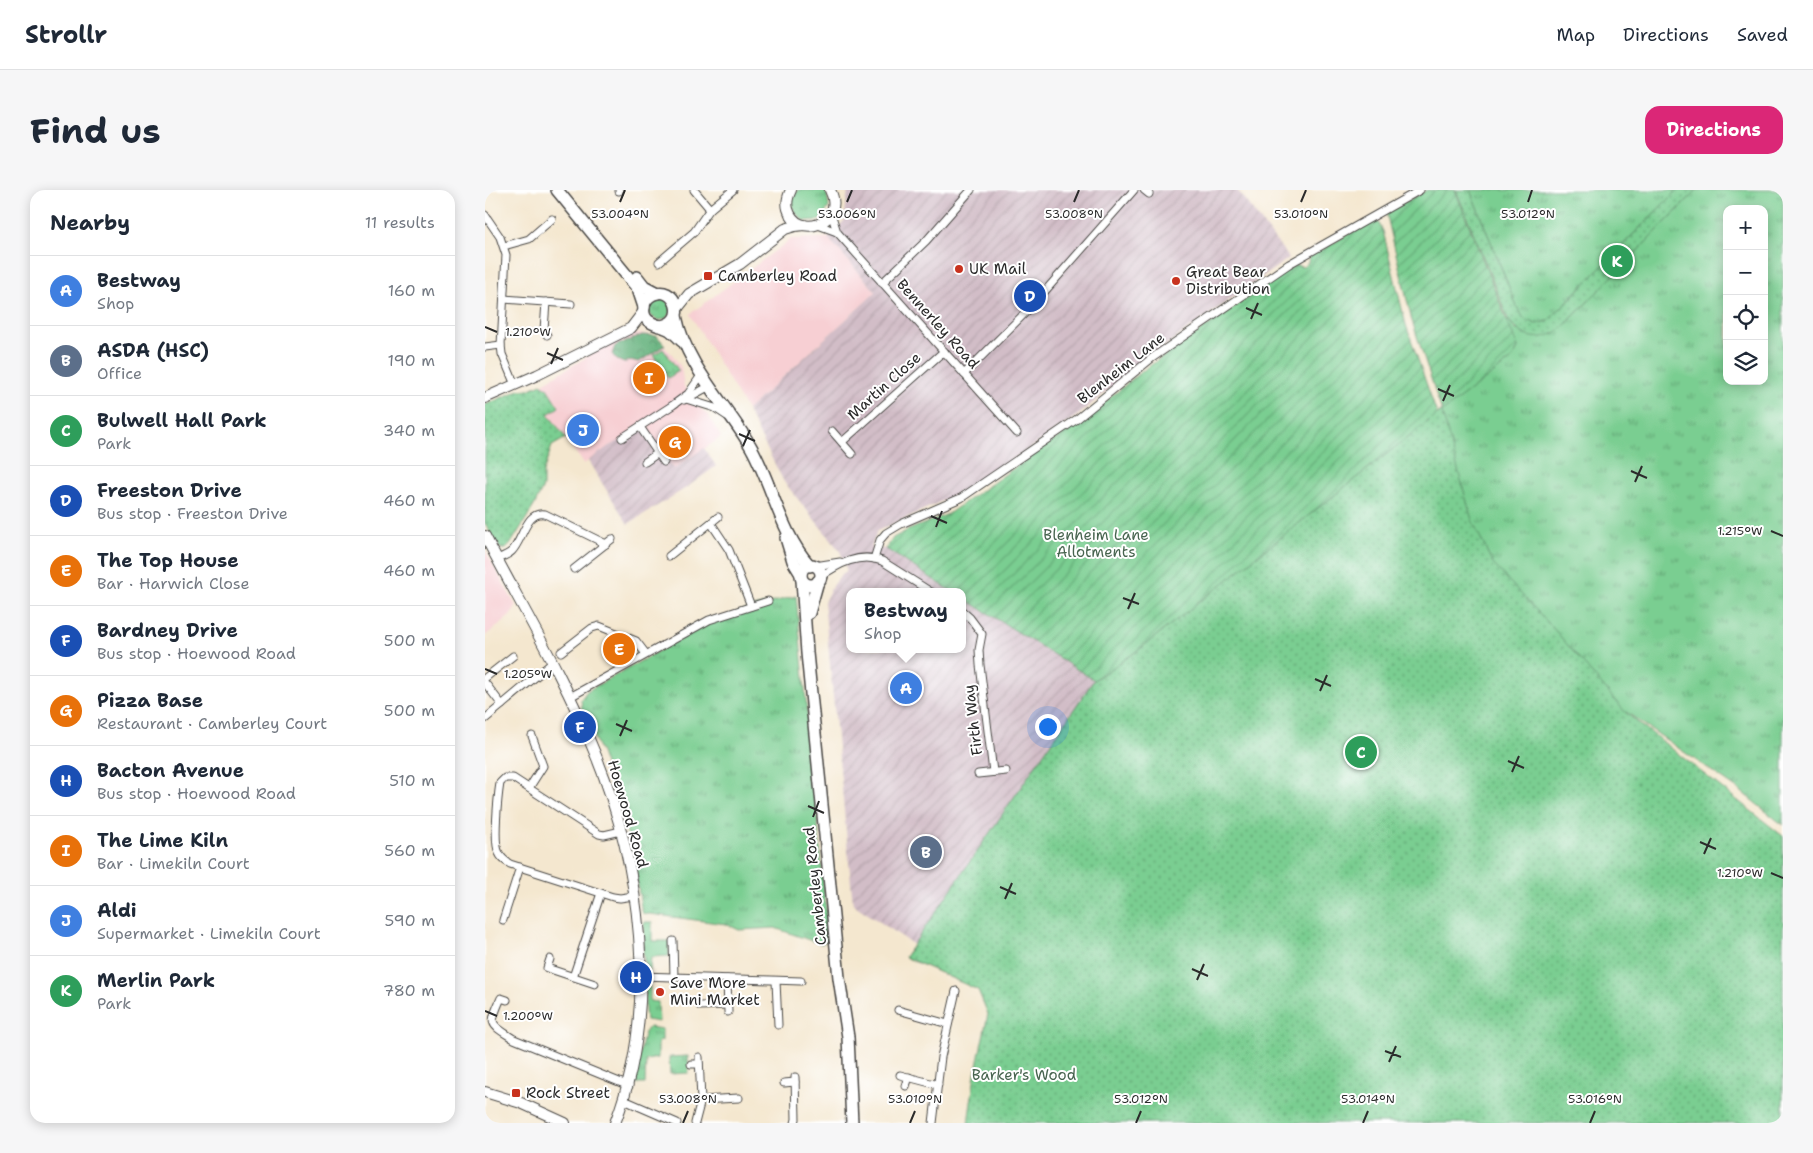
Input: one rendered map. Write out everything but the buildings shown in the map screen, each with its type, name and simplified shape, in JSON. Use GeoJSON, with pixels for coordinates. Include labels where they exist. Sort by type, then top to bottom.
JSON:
{"type":"FeatureCollection","features":[{"type":"Feature","properties":{"kind":"main road"},"geometry":{"type":"LineString","coordinates":[[557,190],[638,289],[649,322],[659,326],[669,324],[676,312],[674,299],[644,286],[565,190]]}},
{"type":"Feature","properties":{"kind":"main road"},"geometry":{"type":"LineString","coordinates":[[644,309],[648,298],[662,293]]}},
{"type":"Feature","properties":{"kind":"main road","name":"Camberley Road"},"geometry":{"type":"LineString","coordinates":[[676,312],[682,341]]}},
{"type":"Feature","properties":{"kind":"main road","name":"Camberley Road"},"geometry":{"type":"LineString","coordinates":[[659,326],[669,330],[682,341],[734,420],[763,472],[785,529],[799,552],[816,573],[806,630]]}},
{"type":"Feature","properties":{"kind":"main road","name":"Camberley Road"},"geometry":{"type":"LineString","coordinates":[[785,529],[793,561],[801,577],[825,835],[848,1037],[852,1123]]}},
{"type":"Feature","properties":{"kind":"main road"},"geometry":{"type":"LineString","coordinates":[[804,568],[816,573],[811,585],[806,584],[801,577],[804,568]]}},
{"type":"Feature","properties":{"kind":"street"},"geometry":{"type":"LineString","coordinates":[[694,190],[710,209]]}},
{"type":"Feature","properties":{"kind":"street"},"geometry":{"type":"LineString","coordinates":[[659,262],[694,232],[710,209],[733,190]]}},
{"type":"Feature","properties":{"kind":"street"},"geometry":{"type":"LineString","coordinates":[[882,283],[926,241],[971,190]]}},
{"type":"Feature","properties":{"kind":"street"},"geometry":{"type":"LineString","coordinates":[[964,374],[1031,307],[1134,190]]}},
{"type":"Feature","properties":{"kind":"street","name":"Blenheim Lane"},"geometry":{"type":"LineString","coordinates":[[874,559],[880,540],[886,533],[961,498],[1077,419],[1152,358],[1289,264],[1420,190]]}},
{"type":"Feature","properties":{"kind":"street"},"geometry":{"type":"LineString","coordinates":[[773,238],[785,220],[790,191]]}},
{"type":"Feature","properties":{"kind":"street"},"geometry":{"type":"LineString","coordinates":[[676,312],[680,302],[689,294],[729,271],[790,227],[818,225],[826,220],[834,205],[833,192]]}},
{"type":"Feature","properties":{"kind":"street"},"geometry":{"type":"LineString","coordinates":[[788,207],[792,217],[804,225]]}},
{"type":"Feature","properties":{"kind":"street","name":"Bennerley Road"},"geometry":{"type":"LineString","coordinates":[[831,213],[837,232],[1017,433]]}},
{"type":"Feature","properties":{"kind":"street"},"geometry":{"type":"LineString","coordinates":[[485,215],[496,229],[504,246],[506,267],[501,345],[502,354],[515,385]]}},
{"type":"Feature","properties":{"kind":"street"},"geometry":{"type":"LineString","coordinates":[[504,246],[529,239],[548,227],[552,219]]}},
{"type":"Feature","properties":{"kind":"street","name":"Bennerley Road"},"geometry":{"type":"LineString","coordinates":[[818,225],[837,232]]}},
{"type":"Feature","properties":{"kind":"street"},"geometry":{"type":"LineString","coordinates":[[662,293],[689,294]]}},
{"type":"Feature","properties":{"kind":"street"},"geometry":{"type":"LineString","coordinates":[[504,300],[546,302],[563,307],[571,304]]}},
{"type":"Feature","properties":{"kind":"street"},"geometry":{"type":"LineString","coordinates":[[543,333],[546,302]]}},
{"type":"Feature","properties":{"kind":"street"},"geometry":{"type":"LineString","coordinates":[[485,398],[631,328],[644,309]]}},
{"type":"Feature","properties":{"kind":"street"},"geometry":{"type":"LineString","coordinates":[[485,347],[501,345]]}},
{"type":"Feature","properties":{"kind":"street","name":"Martin Close"},"geometry":{"type":"LineString","coordinates":[[842,442],[944,351]]}},
{"type":"Feature","properties":{"kind":"street"},"geometry":{"type":"LineString","coordinates":[[622,438],[688,394],[702,374]]}},
{"type":"Feature","properties":{"kind":"street"},"geometry":{"type":"LineString","coordinates":[[673,405],[710,386]]}},
{"type":"Feature","properties":{"kind":"street"},"geometry":{"type":"LineString","coordinates":[[686,399],[715,408],[734,420]]}},
{"type":"Feature","properties":{"kind":"street"},"geometry":{"type":"LineString","coordinates":[[640,427],[664,462]]}},
{"type":"Feature","properties":{"kind":"street","name":"Martin Close"},"geometry":{"type":"LineString","coordinates":[[832,431],[852,454]]}},
{"type":"Feature","properties":{"kind":"street"},"geometry":{"type":"LineString","coordinates":[[645,462],[658,453]]}},
{"type":"Feature","properties":{"kind":"street"},"geometry":{"type":"LineString","coordinates":[[497,559],[513,550],[532,517],[537,513],[545,514],[609,541],[573,569]]}},
{"type":"Feature","properties":{"kind":"street"},"geometry":{"type":"LineString","coordinates":[[669,556],[718,517]]}},
{"type":"Feature","properties":{"kind":"street"},"geometry":{"type":"LineString","coordinates":[[711,523],[729,550],[751,606]]}},
{"type":"Feature","properties":{"kind":"street","name":"Hoewood Road"},"geometry":{"type":"LineString","coordinates":[[485,536],[570,697],[607,783],[621,831],[634,896],[639,933],[640,1013],[629,1086],[615,1123]]}},
{"type":"Feature","properties":{"kind":"street"},"geometry":{"type":"LineString","coordinates":[[816,573],[845,562],[863,558],[874,559],[924,588]]}},
{"type":"Feature","properties":{"kind":"street"},"geometry":{"type":"LineString","coordinates":[[816,573],[831,569],[845,562]]}},
{"type":"Feature","properties":{"kind":"street"},"geometry":{"type":"LineString","coordinates":[[570,697],[709,620],[768,601]]}},
{"type":"Feature","properties":{"kind":"street","name":"Firth Way"},"geometry":{"type":"LineString","coordinates":[[966,615],[982,634],[979,650],[980,665],[993,772]]}},
{"type":"Feature","properties":{"kind":"street"},"geometry":{"type":"LineString","coordinates":[[561,652],[592,628],[599,626],[636,641],[646,654]]}},
{"type":"Feature","properties":{"kind":"street"},"geometry":{"type":"LineString","coordinates":[[569,646],[574,653]]}},
{"type":"Feature","properties":{"kind":"street"},"geometry":{"type":"LineString","coordinates":[[485,678],[510,661]]}},
{"type":"Feature","properties":{"kind":"street"},"geometry":{"type":"LineString","coordinates":[[485,719],[552,663]]}},
{"type":"Feature","properties":{"kind":"street"},"geometry":{"type":"LineString","coordinates":[[485,683],[488,694],[502,705]]}},
{"type":"Feature","properties":{"kind":"street"},"geometry":{"type":"LineString","coordinates":[[529,788],[543,766],[532,736]]}},
{"type":"Feature","properties":{"kind":"street","name":"Firth Way"},"geometry":{"type":"LineString","coordinates":[[978,774],[1006,771]]}},
{"type":"Feature","properties":{"kind":"street"},"geometry":{"type":"LineString","coordinates":[[621,831],[604,835],[599,834],[513,778],[507,777],[500,783],[496,847],[502,858],[510,864],[601,893],[620,898],[634,896]]}},
{"type":"Feature","properties":{"kind":"street"},"geometry":{"type":"LineString","coordinates":[[507,917],[520,867]]}},
{"type":"Feature","properties":{"kind":"street"},"geometry":{"type":"LineString","coordinates":[[573,977],[601,893]]}},
{"type":"Feature","properties":{"kind":"street"},"geometry":{"type":"LineString","coordinates":[[674,977],[673,944],[682,948]]}},
{"type":"Feature","properties":{"kind":"street"},"geometry":{"type":"LineString","coordinates":[[550,960],[547,968],[595,984]]}},
{"type":"Feature","properties":{"kind":"street"},"geometry":{"type":"LineString","coordinates":[[640,976],[801,981]]}},
{"type":"Feature","properties":{"kind":"street"},"geometry":{"type":"LineString","coordinates":[[699,1006],[708,1010],[727,1008],[727,980]]}},
{"type":"Feature","properties":{"kind":"street"},"geometry":{"type":"LineString","coordinates":[[776,981],[780,1021]]}},
{"type":"Feature","properties":{"kind":"street"},"geometry":{"type":"LineString","coordinates":[[933,1123],[948,1024],[958,1001],[956,991]]}},
{"type":"Feature","properties":{"kind":"street"},"geometry":{"type":"LineString","coordinates":[[507,1000],[501,998],[492,1019],[493,1024],[497,1028],[514,1039],[629,1086]]}},
{"type":"Feature","properties":{"kind":"street"},"geometry":{"type":"LineString","coordinates":[[898,1010],[910,1010],[948,1024]]}},
{"type":"Feature","properties":{"kind":"street"},"geometry":{"type":"LineString","coordinates":[[691,1064],[699,1061],[701,1100],[695,1123]]}},
{"type":"Feature","properties":{"kind":"street"},"geometry":{"type":"LineString","coordinates":[[900,1075],[938,1085]]}},
{"type":"Feature","properties":{"kind":"street"},"geometry":{"type":"LineString","coordinates":[[906,1086],[909,1077]]}},
{"type":"Feature","properties":{"kind":"street"},"geometry":{"type":"LineString","coordinates":[[783,1083],[795,1079],[795,1123]]}},
{"type":"Feature","properties":{"kind":"street"},"geometry":{"type":"LineString","coordinates":[[485,1092],[521,1102],[565,1123]]}},
{"type":"Feature","properties":{"kind":"street"},"geometry":{"type":"LineString","coordinates":[[701,1100],[739,1098]]}},
{"type":"Feature","properties":{"kind":"street"},"geometry":{"type":"LineString","coordinates":[[624,1100],[677,1123]]}},
{"type":"Feature","properties":{"kind":"shaded area"},"geometry":{"type":"Polygon","coordinates":[[[848,190],[1237,190],[1289,258],[1139,364],[1081,413],[1032,447],[958,494],[877,531],[871,548],[886,549],[947,588],[846,588],[846,653],[966,653],[966,600],[1094,680],[914,945],[853,904],[824,602],[830,590],[842,574],[847,571],[840,551],[784,482],[747,410],[876,292],[828,238],[844,221],[848,190]]]}},
{"type":"Feature","properties":{"kind":"shaded area"},"geometry":{"type":"Polygon","coordinates":[[[828,238],[876,292],[747,410],[690,314],[791,239],[828,238]]]}},
{"type":"Feature","properties":{"kind":"shaded area"},"geometry":{"type":"Polygon","coordinates":[[[641,333],[651,335],[672,354],[681,367],[684,386],[695,403],[708,415],[721,437],[674,470],[627,438],[609,446],[584,464],[548,414],[559,407],[547,389],[541,384],[621,337],[641,333]]]}},
{"type":"Feature","properties":{"kind":"shaded area"},"geometry":{"type":"Polygon","coordinates":[[[647,427],[674,469],[704,448],[716,466],[686,488],[628,524],[588,461],[609,446],[647,427]]]}},
{"type":"Feature","properties":{"kind":"shaded area"},"geometry":{"type":"Polygon","coordinates":[[[485,550],[516,606],[510,616],[485,636],[485,550]]]}},
{"type":"Feature","properties":{"kind":"green space"},"geometry":{"type":"Polygon","coordinates":[[[798,190],[823,190],[827,194],[829,207],[820,220],[804,221],[794,211],[792,203],[798,190]]]}},
{"type":"Feature","properties":{"kind":"green space"},"geometry":{"type":"Polygon","coordinates":[[[1427,190],[1455,190],[1518,348],[1512,359],[1442,412],[1412,321],[1386,212],[1427,190]]]}},
{"type":"Feature","properties":{"kind":"green space"},"geometry":{"type":"Polygon","coordinates":[[[1456,190],[1470,190],[1517,307],[1524,319],[1536,324],[1548,321],[1677,190],[1697,190],[1560,330],[1538,338],[1525,335],[1508,319],[1456,190]]]}},
{"type":"Feature","properties":{"kind":"green space"},"geometry":{"type":"Polygon","coordinates":[[[1470,190],[1677,190],[1548,321],[1536,324],[1524,319],[1517,307],[1470,190]]]}},
{"type":"Feature","properties":{"kind":"green space"},"geometry":{"type":"Polygon","coordinates":[[[1697,190],[1783,190],[1783,825],[1739,790],[1626,712],[978,990],[905,957],[1094,680],[1137,651],[1437,414],[1512,359],[1518,348],[1506,320],[1508,319],[1516,330],[1560,330],[1697,190]]]}},
{"type":"Feature","properties":{"kind":"green space","name":"Blenheim Lane Allotments"},"geometry":{"type":"Polygon","coordinates":[[[1376,218],[1383,231],[1406,325],[1437,414],[1137,651],[1094,680],[966,600],[966,588],[947,588],[886,549],[893,538],[948,514],[1086,418],[1138,374],[1295,265],[1303,267],[1308,263],[1309,257],[1376,218]]]}},
{"type":"Feature","properties":{"kind":"green space"},"geometry":{"type":"Polygon","coordinates":[[[660,298],[668,301],[671,309],[668,317],[660,320],[652,317],[649,309],[652,301],[660,298]]]}},
{"type":"Feature","properties":{"kind":"green space"},"geometry":{"type":"Polygon","coordinates":[[[642,335],[657,336],[665,345],[639,362],[630,360],[624,363],[617,360],[612,354],[615,346],[642,335]]]}},
{"type":"Feature","properties":{"kind":"green space"},"geometry":{"type":"Polygon","coordinates":[[[663,349],[679,371],[668,378],[665,373],[666,371],[664,371],[653,355],[663,349]]]}},
{"type":"Feature","properties":{"kind":"green space"},"geometry":{"type":"Polygon","coordinates":[[[541,384],[547,388],[559,407],[548,414],[566,438],[552,446],[543,472],[543,487],[534,506],[510,545],[506,549],[501,549],[485,523],[485,405],[519,390],[528,390],[541,384]]]}},
{"type":"Feature","properties":{"kind":"green space","name":"Barker's Wood"},"geometry":{"type":"Polygon","coordinates":[[[1442,412],[1472,520],[1493,564],[1553,628],[1625,712],[1783,836],[1783,1123],[968,1123],[975,1074],[988,1014],[978,990],[905,957],[1094,680],[1137,651],[1437,414],[1442,412]]]}},
{"type":"Feature","properties":{"kind":"green space"},"geometry":{"type":"Polygon","coordinates":[[[796,596],[829,940],[821,944],[775,928],[739,930],[726,924],[642,913],[634,860],[621,810],[601,753],[582,709],[581,699],[587,691],[709,623],[750,608],[796,596]]]}},
{"type":"Feature","properties":{"kind":"green space"},"geometry":{"type":"Polygon","coordinates":[[[644,922],[652,922],[652,941],[669,941],[669,956],[651,957],[650,971],[643,955],[644,922]]]}},
{"type":"Feature","properties":{"kind":"green space"},"geometry":{"type":"Polygon","coordinates":[[[650,987],[650,1001],[658,1002],[659,1022],[646,1020],[645,988],[650,987]]]}},
{"type":"Feature","properties":{"kind":"green space"},"geometry":{"type":"Polygon","coordinates":[[[649,1027],[662,1029],[662,1041],[658,1042],[658,1058],[646,1060],[645,1084],[634,1084],[644,1034],[649,1027]]]}},
{"type":"Feature","properties":{"kind":"green space"},"geometry":{"type":"Polygon","coordinates":[[[688,1056],[689,1073],[670,1074],[669,1057],[688,1056]]]}},
{"type":"Feature","properties":{"kind":"place","name":"Merlin Park"},"geometry":{"type":"Point","coordinates":[1617,261]}},
{"type":"Feature","properties":{"kind":"place","name":"UK Mail"},"geometry":{"type":"Point","coordinates":[959,269]}},
{"type":"Feature","properties":{"kind":"place","name":"Camberley Road"},"geometry":{"type":"Point","coordinates":[708,276]}},
{"type":"Feature","properties":{"kind":"place","name":"Great Bear Distribution"},"geometry":{"type":"Point","coordinates":[1176,281]}},
{"type":"Feature","properties":{"kind":"place","name":"Freeston Drive"},"geometry":{"type":"Point","coordinates":[1030,296]}},
{"type":"Feature","properties":{"kind":"place","name":"The Lime Kiln"},"geometry":{"type":"Point","coordinates":[649,378]}},
{"type":"Feature","properties":{"kind":"place","name":"Aldi"},"geometry":{"type":"Point","coordinates":[583,430]}},
{"type":"Feature","properties":{"kind":"place","name":"Pizza Base"},"geometry":{"type":"Point","coordinates":[675,442]}},
{"type":"Feature","properties":{"kind":"place","name":"The Top House"},"geometry":{"type":"Point","coordinates":[619,649]}},
{"type":"Feature","properties":{"kind":"place","name":"Bestway"},"geometry":{"type":"Point","coordinates":[906,688]}},
{"type":"Feature","properties":{"kind":"place","name":"Bardney Drive"},"geometry":{"type":"Point","coordinates":[580,727]}},
{"type":"Feature","properties":{"kind":"place","name":"Bulwell Hall Park"},"geometry":{"type":"Point","coordinates":[1361,752]}},
{"type":"Feature","properties":{"kind":"place","name":"ASDA (HSC)"},"geometry":{"type":"Point","coordinates":[926,852]}},
{"type":"Feature","properties":{"kind":"place","name":"Bacton Avenue"},"geometry":{"type":"Point","coordinates":[636,977]}},
{"type":"Feature","properties":{"kind":"place","name":"Save More Mini Market"},"geometry":{"type":"Point","coordinates":[660,992]}},
{"type":"Feature","properties":{"kind":"place","name":"Rock Street"},"geometry":{"type":"Point","coordinates":[516,1093]}}]}
